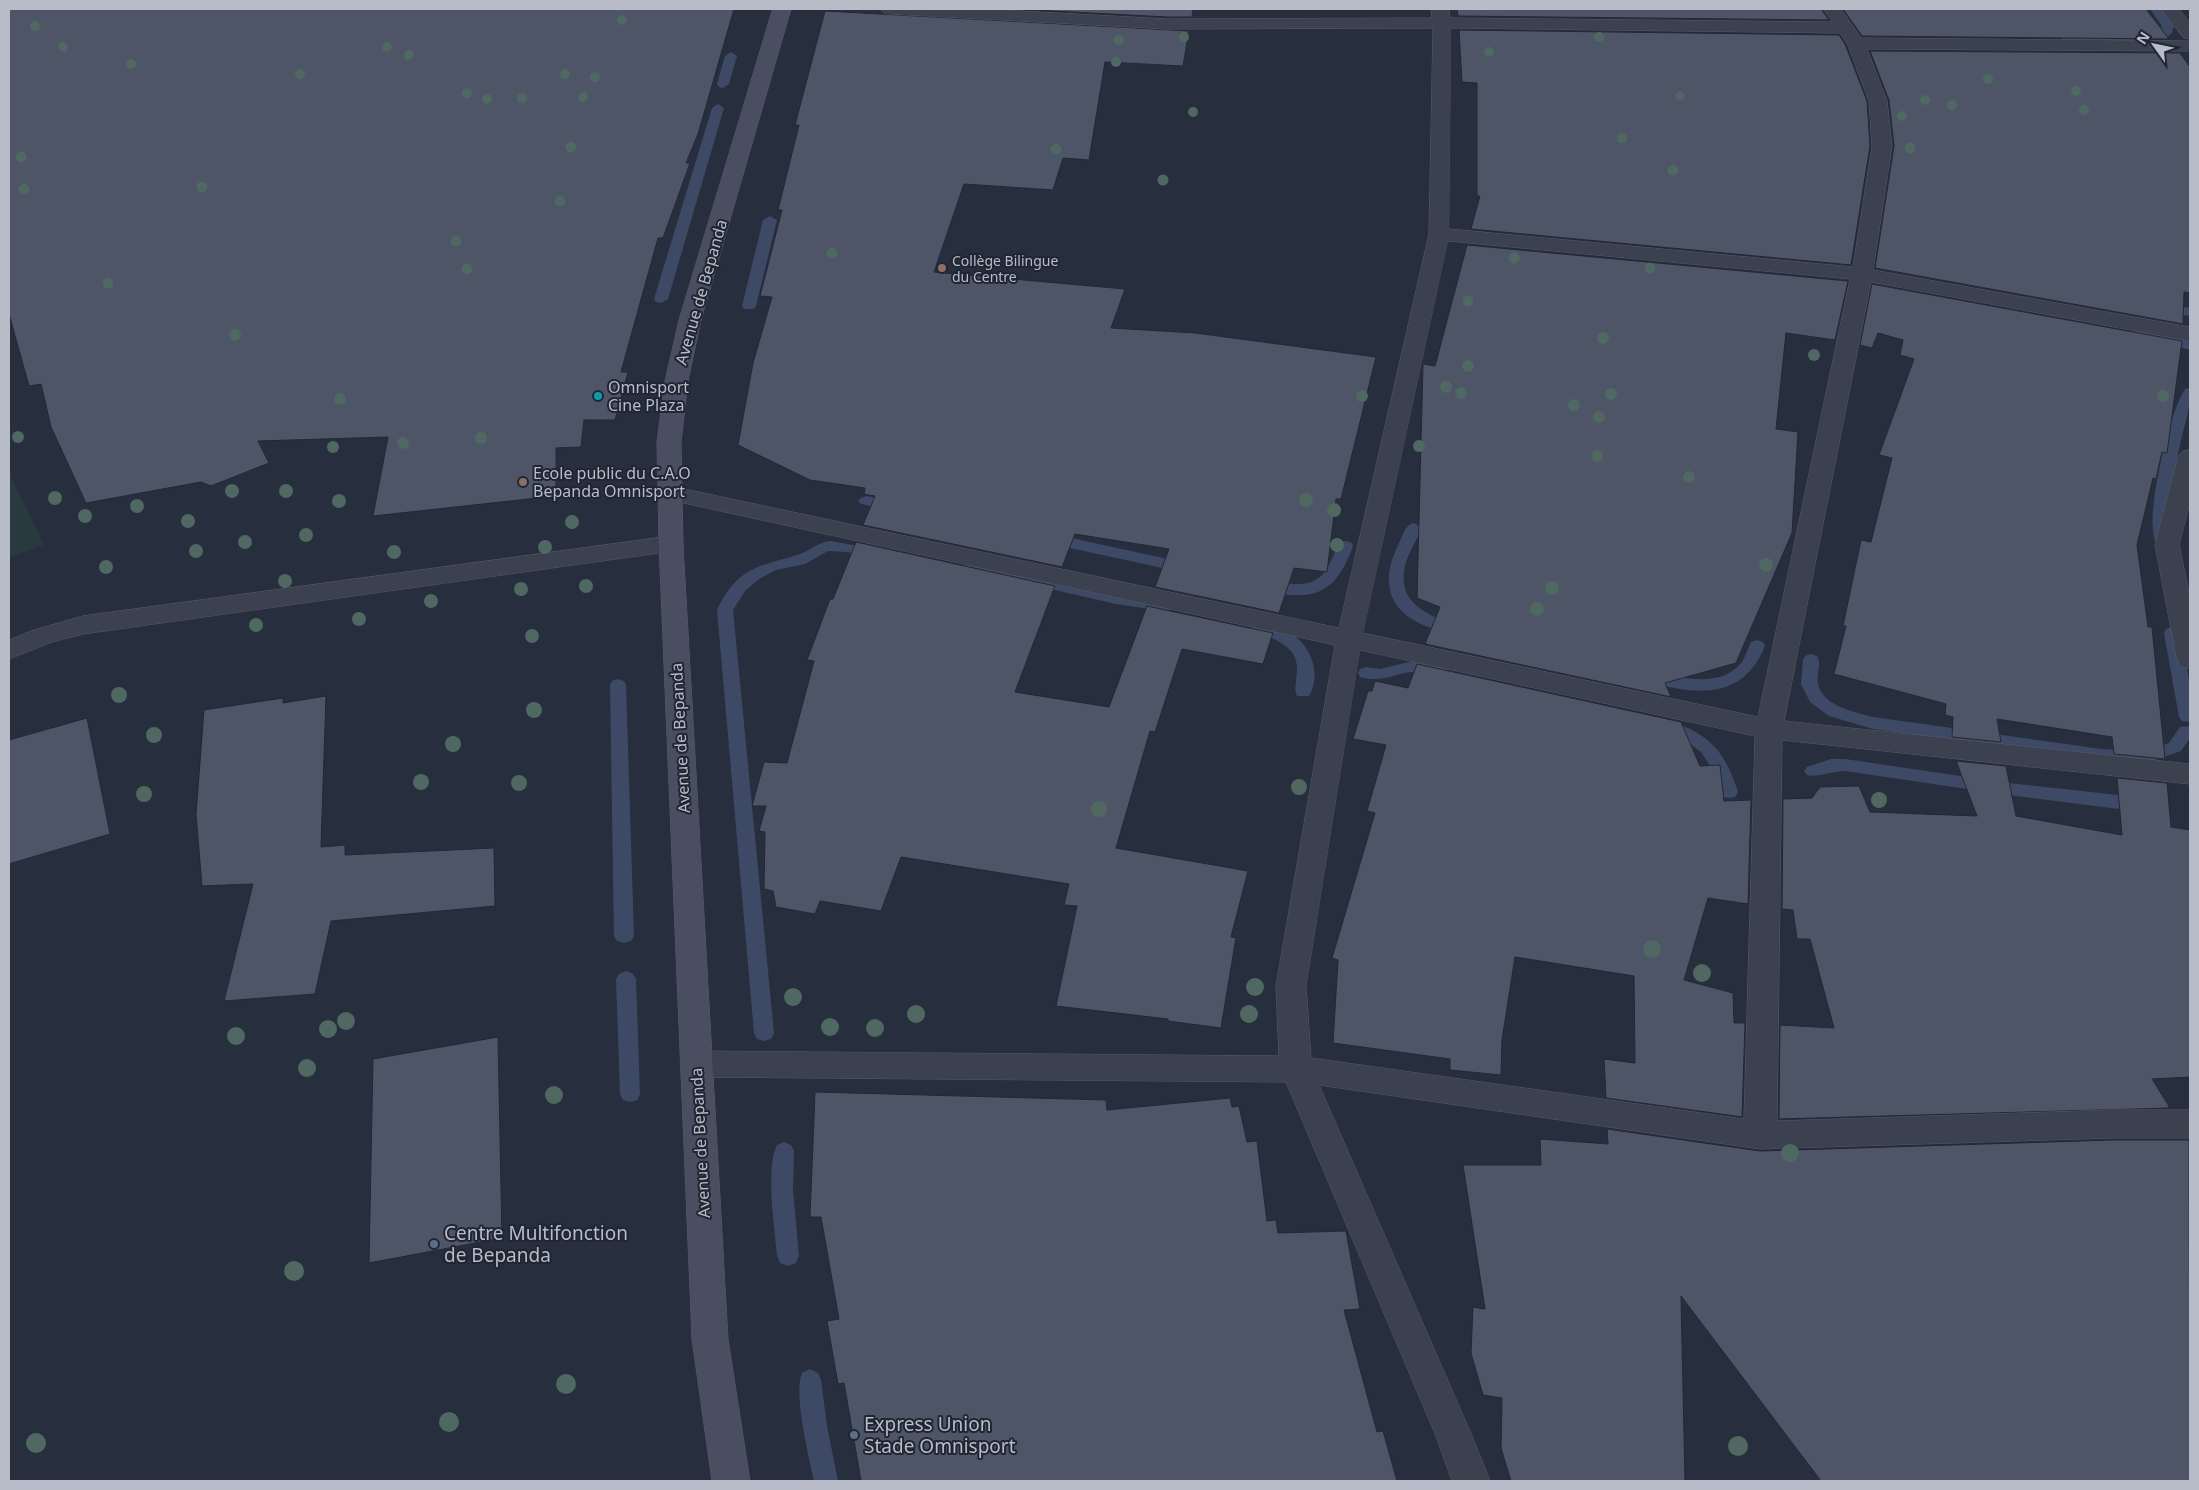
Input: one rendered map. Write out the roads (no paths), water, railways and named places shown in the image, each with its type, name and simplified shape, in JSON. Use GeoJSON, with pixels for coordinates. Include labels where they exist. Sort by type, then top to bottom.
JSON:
{"type":"FeatureCollection","features":[{"type":"Feature","properties":{"kind":"main road","name":"Avenue de Bepanda"},"geometry":{"type":"LineString","coordinates":[[731,1481],[710,1339],[671,544],[669,441],[678,373],[702,279],[727,201],[766,56],[782,9]]}},
{"type":"Feature","properties":{"kind":"street"},"geometry":{"type":"LineString","coordinates":[[890,9],[1167,24],[1441,16],[1844,27],[2190,46]]}},
{"type":"Feature","properties":{"kind":"street"},"geometry":{"type":"LineString","coordinates":[[2170,9],[2190,34]]}},
{"type":"Feature","properties":{"kind":"street"},"geometry":{"type":"LineString","coordinates":[[1441,16],[1439,234],[1349,639],[1291,986],[1296,1069],[1454,1436],[1471,1481]]}},
{"type":"Feature","properties":{"kind":"street"},"geometry":{"type":"LineString","coordinates":[[1760,1135],[1769,729],[1862,274],[1882,146],[1878,101],[1844,27]]}},
{"type":"Feature","properties":{"kind":"street"},"geometry":{"type":"LineString","coordinates":[[1439,234],[1862,274],[2190,334]]}},
{"type":"Feature","properties":{"kind":"street"},"geometry":{"type":"LineString","coordinates":[[2190,458],[2167,545],[2190,660]]}},
{"type":"Feature","properties":{"kind":"street"},"geometry":{"type":"LineString","coordinates":[[670,493],[1769,729],[2190,774]]}},
{"type":"Feature","properties":{"kind":"street"},"geometry":{"type":"LineString","coordinates":[[9,650],[44,636],[83,625],[671,544]]}},
{"type":"Feature","properties":{"kind":"street"},"geometry":{"type":"LineString","coordinates":[[696,1064],[1296,1069],[1760,1135],[2190,1124]]}},
{"type":"Feature","properties":{"kind":"waterway"},"geometry":{"type":"LineString","coordinates":[[2155,9],[2168,26],[2166,33],[2162,36]]}},
{"type":"Feature","properties":{"kind":"waterway"},"geometry":{"type":"LineString","coordinates":[[2066,39],[2138,39]]}},
{"type":"Feature","properties":{"kind":"waterway"},"geometry":{"type":"LineString","coordinates":[[723,84],[731,56]]}},
{"type":"Feature","properties":{"kind":"waterway"},"geometry":{"type":"LineString","coordinates":[[661,299],[718,108]]}},
{"type":"Feature","properties":{"kind":"waterway"},"geometry":{"type":"LineString","coordinates":[[749,306],[770,220]]}},
{"type":"Feature","properties":{"kind":"waterway"},"geometry":{"type":"LineString","coordinates":[[2160,308],[2190,312]]}},
{"type":"Feature","properties":{"kind":"waterway"},"geometry":{"type":"LineString","coordinates":[[2141,331],[2174,339],[2190,346]]}},
{"type":"Feature","properties":{"kind":"waterway"},"geometry":{"type":"LineString","coordinates":[[2162,538],[2163,504],[2168,463],[2172,443],[2190,392]]}},
{"type":"Feature","properties":{"kind":"waterway"},"geometry":{"type":"LineString","coordinates":[[866,501],[895,506]]}},
{"type":"Feature","properties":{"kind":"waterway"},"geometry":{"type":"LineString","coordinates":[[1414,528],[1397,565],[1395,584],[1398,595],[1413,612],[1433,623],[1455,630]]}},
{"type":"Feature","properties":{"kind":"waterway"},"geometry":{"type":"LineString","coordinates":[[1048,538],[1186,568]]}},
{"type":"Feature","properties":{"kind":"waterway"},"geometry":{"type":"LineString","coordinates":[[764,1033],[725,610],[734,594],[754,575],[782,563],[800,560],[818,549],[830,546],[847,547],[876,554]]}},
{"type":"Feature","properties":{"kind":"waterway"},"geometry":{"type":"LineString","coordinates":[[1265,585],[1294,590],[1306,590],[1317,587],[1326,582],[1333,574],[1340,562],[1345,546]]}},
{"type":"Feature","properties":{"kind":"waterway"},"geometry":{"type":"LineString","coordinates":[[971,569],[1020,577],[1116,599],[1163,606]]}},
{"type":"Feature","properties":{"kind":"waterway"},"geometry":{"type":"LineString","coordinates":[[1257,625],[1281,634],[1298,648],[1306,667],[1303,692]]}},
{"type":"Feature","properties":{"kind":"waterway"},"geometry":{"type":"LineString","coordinates":[[2172,633],[2188,717]]}},
{"type":"Feature","properties":{"kind":"waterway"},"geometry":{"type":"LineString","coordinates":[[1646,676],[1694,685],[1726,681],[1739,674],[1750,663],[1757,646]]}},
{"type":"Feature","properties":{"kind":"waterway"},"geometry":{"type":"LineString","coordinates":[[1811,660],[1809,684],[1816,698],[1835,712],[1873,723],[2101,755],[2146,757],[2175,747],[2186,731]]}},
{"type":"Feature","properties":{"kind":"waterway"},"geometry":{"type":"LineString","coordinates":[[1366,673],[1380,675],[1417,666],[1439,670]]}},
{"type":"Feature","properties":{"kind":"waterway"},"geometry":{"type":"LineString","coordinates":[[618,685],[624,936]]}},
{"type":"Feature","properties":{"kind":"waterway"},"geometry":{"type":"LineString","coordinates":[[1663,725],[1689,735],[1707,748],[1720,767],[1729,792]]}},
{"type":"Feature","properties":{"kind":"waterway"},"geometry":{"type":"LineString","coordinates":[[1813,771],[1831,765],[1845,765],[2008,789],[2127,803]]}},
{"type":"Feature","properties":{"kind":"waterway"},"geometry":{"type":"LineString","coordinates":[[626,979],[630,1094]]}},
{"type":"Feature","properties":{"kind":"waterway"},"geometry":{"type":"LineString","coordinates":[[784,1151],[782,1190],[788,1256]]}},
{"type":"Feature","properties":{"kind":"waterway"},"geometry":{"type":"LineString","coordinates":[[810,1380],[815,1426],[826,1481]]}},
{"type":"Feature","properties":{"kind":"place","name":"Collège Bilingue du Centre"},"geometry":{"type":"Point","coordinates":[942,268]}},
{"type":"Feature","properties":{"kind":"place","name":"Omnisport Cine Plaza"},"geometry":{"type":"Point","coordinates":[598,396]}},
{"type":"Feature","properties":{"kind":"place","name":"Ecole public du C.A.O Bepanda Omnisport"},"geometry":{"type":"Point","coordinates":[523,482]}},
{"type":"Feature","properties":{"kind":"place","name":"Centre Multifonction de Bepanda"},"geometry":{"type":"Point","coordinates":[434,1244]}},
{"type":"Feature","properties":{"kind":"place","name":"Express Union Stade Omnisport"},"geometry":{"type":"Point","coordinates":[854,1435]}}]}
